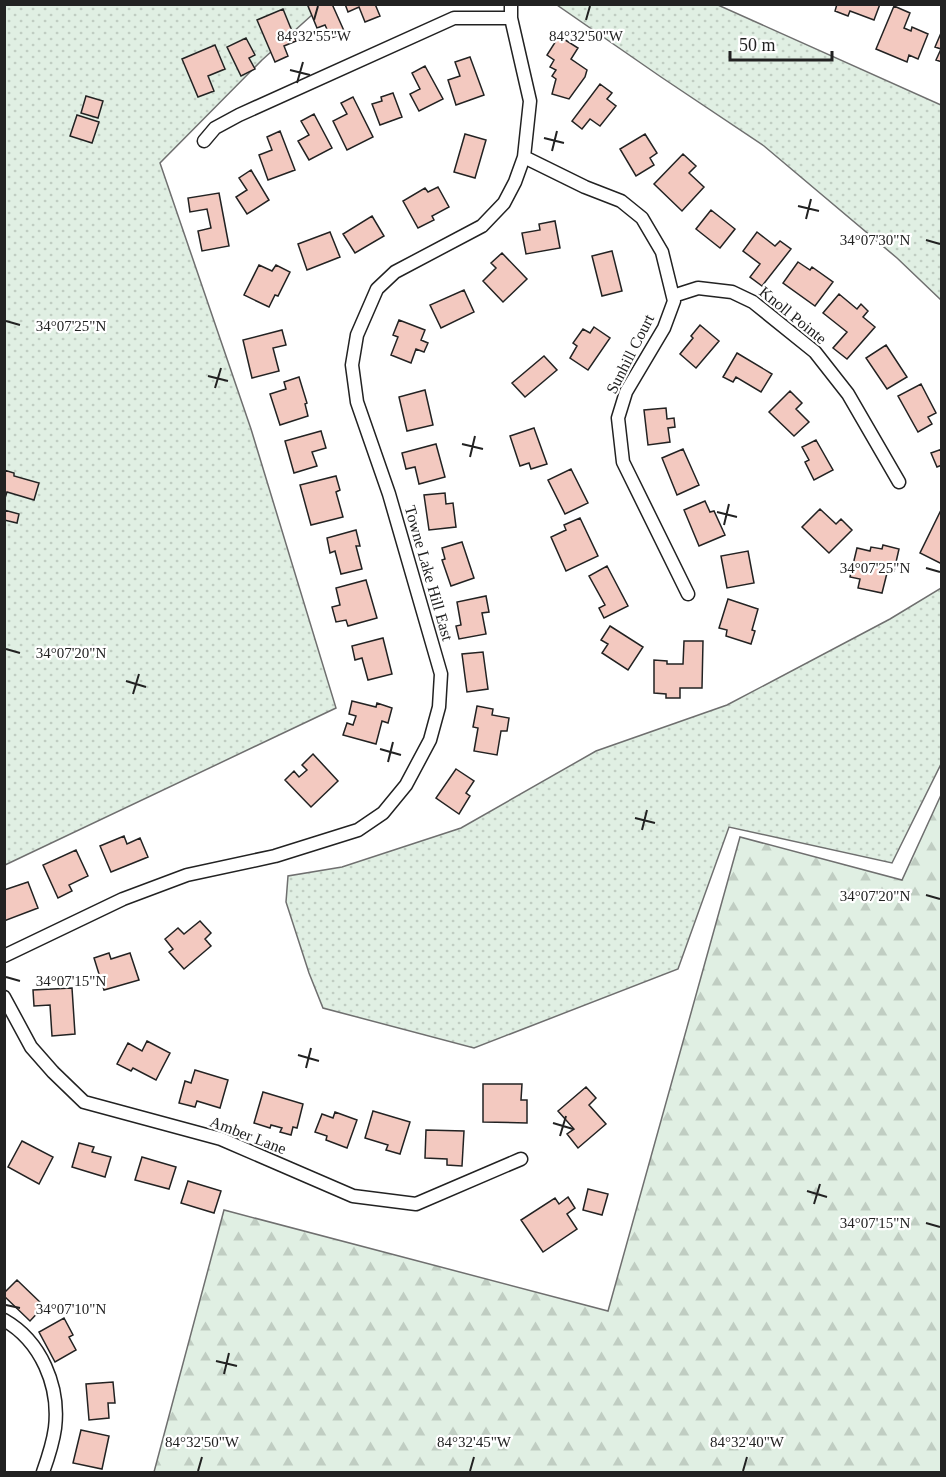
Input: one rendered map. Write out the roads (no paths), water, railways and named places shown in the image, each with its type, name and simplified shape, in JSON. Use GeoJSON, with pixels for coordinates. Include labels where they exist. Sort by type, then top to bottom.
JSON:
{"type":"FeatureCollection","features":[{"type":"Feature","properties":{"kind":"street","name":"Towne Lake Hill East"},"geometry":{"type":"LineString","coordinates":[[4,956],[123,899],[187,875],[275,856],[358,830],[383,813],[406,785],[430,740],[439,708],[441,674],[389,494],[357,402],[352,365],[357,335],[377,289],[395,272],[482,226],[504,204],[515,182],[524,157],[530,100],[511,18],[511,4]]}},
{"type":"Feature","properties":{"kind":"street"},"geometry":{"type":"LineString","coordinates":[[204,141],[215,128],[239,115],[454,18],[511,18]]}},
{"type":"Feature","properties":{"kind":"street","name":"Sunhill Court"},"geometry":{"type":"LineString","coordinates":[[524,157],[585,187],[621,201],[642,218],[662,252],[674,301],[664,328],[626,392],[618,418],[623,462],[688,594]]}},
{"type":"Feature","properties":{"kind":"street","name":"Knoll Pointe"},"geometry":{"type":"LineString","coordinates":[[672,296],[698,288],[732,292],[753,302],[815,352],[848,394],[899,483]]}},
{"type":"Feature","properties":{"kind":"street","name":"Amber Lane"},"geometry":{"type":"LineString","coordinates":[[4,997],[31,1047],[84,1102],[221,1139],[353,1196],[416,1204],[521,1159]]}},
{"type":"Feature","properties":{"kind":"street"},"geometry":{"type":"LineString","coordinates":[[4,1320],[24,1335],[37,1350],[47,1368],[53,1388],[56,1408],[55,1429],[43,1473]]}}]}
